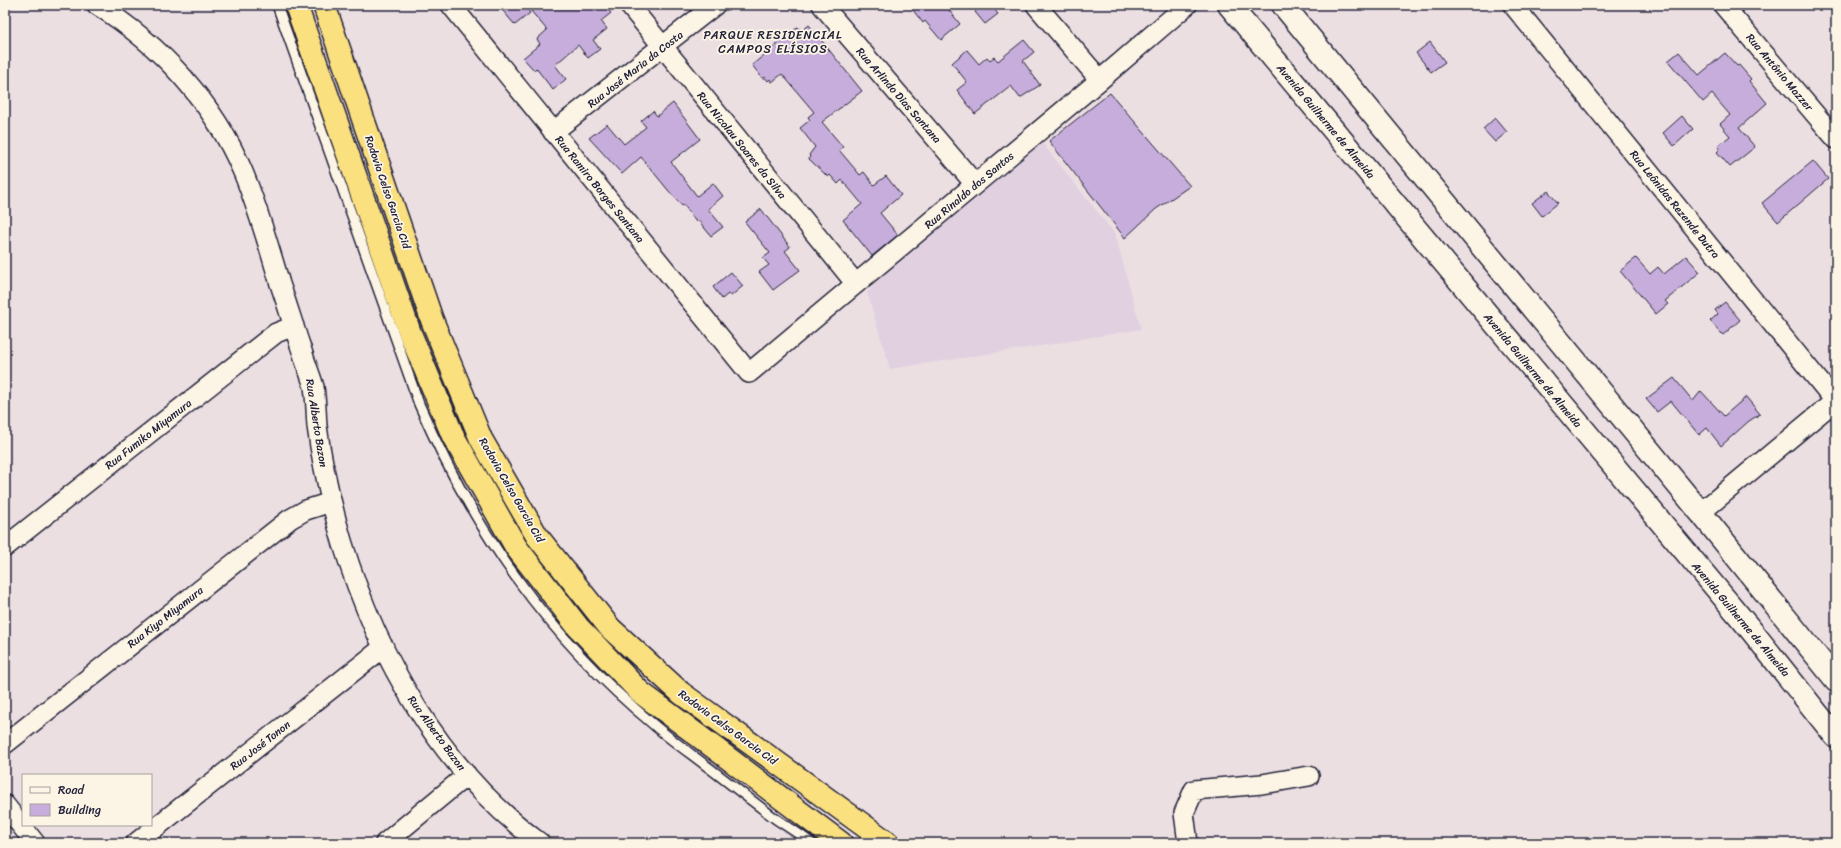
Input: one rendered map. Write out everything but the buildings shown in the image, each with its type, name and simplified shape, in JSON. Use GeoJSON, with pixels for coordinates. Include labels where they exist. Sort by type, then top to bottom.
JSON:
{"type":"FeatureCollection","features":[{"type":"Feature","properties":{"kind":"highway"},"geometry":{"type":"LineString","coordinates":[[296,5],[413,340],[452,436],[516,547],[578,627],[640,692],[841,843]]}},
{"type":"Feature","properties":{"kind":"highway","name":"Rodovia Celso Garcia Cid"},"geometry":{"type":"LineString","coordinates":[[324,5],[432,320],[481,439],[537,536],[610,628],[682,693],[888,843]]}},
{"type":"Feature","properties":{"kind":"highway"},"geometry":{"type":"LineString","coordinates":[[810,819],[834,843]]}},
{"type":"Feature","properties":{"kind":"street","name":"Rua Alberto Bazon"},"geometry":{"type":"LineString","coordinates":[[97,5],[137,33],[159,52],[198,96],[230,145],[251,192],[314,387],[322,456],[331,502],[355,580],[384,647],[404,687],[423,718],[467,775],[512,820],[540,843]]}},
{"type":"Feature","properties":{"kind":"street","name":"Rua Ramiro Borges Santana"},"geometry":{"type":"LineString","coordinates":[[451,5],[749,373]]}},
{"type":"Feature","properties":{"kind":"street","name":"Rua Nicolau Soares da Silva"},"geometry":{"type":"LineString","coordinates":[[629,5],[856,284]]}},
{"type":"Feature","properties":{"kind":"street","name":"Rua José Maria da Costa"},"geometry":{"type":"LineString","coordinates":[[553,132],[715,5]]}},
{"type":"Feature","properties":{"kind":"street","name":"Rua Arlindo Dias Santana"},"geometry":{"type":"LineString","coordinates":[[822,5],[975,184]]}},
{"type":"Feature","properties":{"kind":"street"},"geometry":{"type":"LineString","coordinates":[[1036,5],[1100,80]]}},
{"type":"Feature","properties":{"kind":"street","name":"Rua Rinaldo dos Santos"},"geometry":{"type":"LineString","coordinates":[[749,373],[1100,80],[1187,5]]}},
{"type":"Feature","properties":{"kind":"street","name":"Avenida Guilherme de Almeida"},"geometry":{"type":"LineString","coordinates":[[1229,5],[1751,630],[1836,737]]}},
{"type":"Feature","properties":{"kind":"street"},"geometry":{"type":"LineString","coordinates":[[1282,5],[1836,680]]}},
{"type":"Feature","properties":{"kind":"street","name":"Rua Leônidas Rezende Dutra"},"geometry":{"type":"LineString","coordinates":[[1513,5],[1836,401]]}},
{"type":"Feature","properties":{"kind":"street","name":"Rua Antônio Mazzer"},"geometry":{"type":"LineString","coordinates":[[1724,5],[1836,139]]}},
{"type":"Feature","properties":{"kind":"street","name":"Rua Fumiko Miyamura"},"geometry":{"type":"LineString","coordinates":[[5,546],[276,332],[294,326]]}},
{"type":"Feature","properties":{"kind":"street"},"geometry":{"type":"LineString","coordinates":[[1700,513],[1836,401]]}},
{"type":"Feature","properties":{"kind":"street","name":"Rua Kiyo Miyamura"},"geometry":{"type":"LineString","coordinates":[[5,744],[290,518],[306,510],[331,502]]}},
{"type":"Feature","properties":{"kind":"street","name":"Rua José Tonon"},"geometry":{"type":"LineString","coordinates":[[136,843],[384,647]]}},
{"type":"Feature","properties":{"kind":"street"},"geometry":{"type":"LineString","coordinates":[[385,843],[467,775]]}},
{"type":"Feature","properties":{"kind":"street"},"geometry":{"type":"LineString","coordinates":[[1188,843],[1184,813],[1194,790],[1262,784],[1309,776]]}},
{"type":"Feature","properties":{"kind":"street"},"geometry":{"type":"LineString","coordinates":[[5,805],[35,843]]}},
{"type":"Feature","properties":{"kind":"lane"},"geometry":{"type":"LineString","coordinates":[[277,5],[419,404],[448,466],[481,527],[506,565],[563,638],[622,698],[661,731],[811,843]]}},
{"type":"Feature","properties":{"kind":"shaded area"},"geometry":{"type":"Polygon","coordinates":[[[1040,140],[1115,234],[1141,329],[890,369],[867,292],[919,238],[1040,140]]]}},
{"type":"Feature","properties":{"kind":"district","name":"PARQUE RESIDENCIAL CAMPOS ELÍSIOS"},"geometry":{"type":"Point","coordinates":[773,42]}}]}
